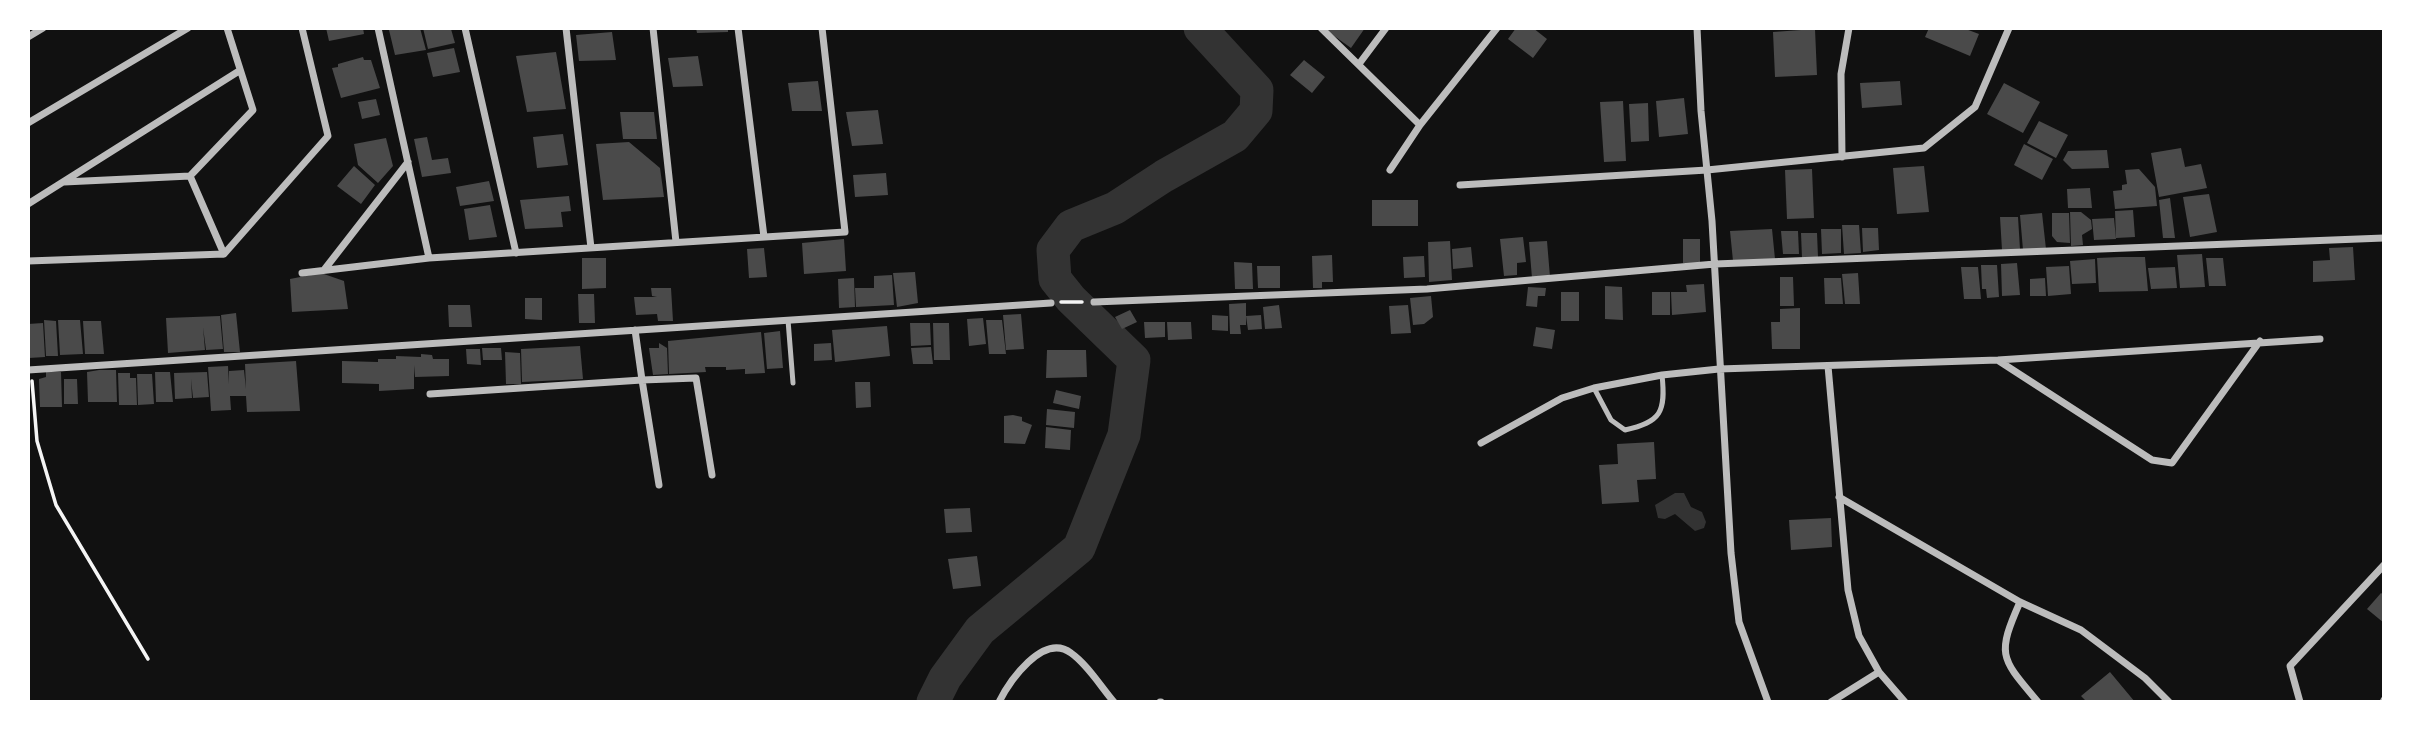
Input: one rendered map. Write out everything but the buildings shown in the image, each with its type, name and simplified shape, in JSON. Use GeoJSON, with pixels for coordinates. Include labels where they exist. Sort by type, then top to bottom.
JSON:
{"type":"FeatureCollection","features":[{"type":"Feature","properties":{"kind":"street"},"geometry":{"type":"LineString","coordinates":[[28,37],[43,28]]}},
{"type":"Feature","properties":{"kind":"street"},"geometry":{"type":"LineString","coordinates":[[28,123],[188,28]]}},
{"type":"Feature","properties":{"kind":"street"},"geometry":{"type":"LineString","coordinates":[[64,182],[190,176],[253,110],[227,28]]}},
{"type":"Feature","properties":{"kind":"street"},"geometry":{"type":"LineString","coordinates":[[28,261],[224,254],[328,135],[302,28]]}},
{"type":"Feature","properties":{"kind":"street"},"geometry":{"type":"LineString","coordinates":[[378,28],[429,258]]}},
{"type":"Feature","properties":{"kind":"street"},"geometry":{"type":"LineString","coordinates":[[465,28],[516,253]]}},
{"type":"Feature","properties":{"kind":"street"},"geometry":{"type":"LineString","coordinates":[[566,28],[591,248]]}},
{"type":"Feature","properties":{"kind":"street"},"geometry":{"type":"LineString","coordinates":[[653,28],[676,242]]}},
{"type":"Feature","properties":{"kind":"street"},"geometry":{"type":"LineString","coordinates":[[738,28],[764,237]]}},
{"type":"Feature","properties":{"kind":"street"},"geometry":{"type":"LineString","coordinates":[[302,273],[429,258],[845,232],[822,28]]}},
{"type":"Feature","properties":{"kind":"street"},"geometry":{"type":"LineString","coordinates":[[1321,28],[1420,125]]}},
{"type":"Feature","properties":{"kind":"street"},"geometry":{"type":"LineString","coordinates":[[1359,64],[1386,28]]}},
{"type":"Feature","properties":{"kind":"street"},"geometry":{"type":"LineString","coordinates":[[1390,170],[1420,125],[1497,28]]}},
{"type":"Feature","properties":{"kind":"street"},"geometry":{"type":"LineString","coordinates":[[1697,28],[1715,264],[1731,553],[1739,622],[1768,702]]}},
{"type":"Feature","properties":{"kind":"street"},"geometry":{"type":"LineString","coordinates":[[1842,157],[1841,74],[1849,28]]}},
{"type":"Feature","properties":{"kind":"street"},"geometry":{"type":"LineString","coordinates":[[1460,186],[1707,170],[1924,148],[1950,130],[1975,107],[2009,28]]}},
{"type":"Feature","properties":{"kind":"street"},"geometry":{"type":"LineString","coordinates":[[28,204],[239,71]]}},
{"type":"Feature","properties":{"kind":"street"},"geometry":{"type":"LineString","coordinates":[[324,270],[408,162]]}},
{"type":"Feature","properties":{"kind":"street"},"geometry":{"type":"LineString","coordinates":[[190,176],[224,254]]}},
{"type":"Feature","properties":{"kind":"street"},"geometry":{"type":"LineString","coordinates":[[1094,302],[1427,289],[1715,264],[2384,238]]}},
{"type":"Feature","properties":{"kind":"street"},"geometry":{"type":"LineString","coordinates":[[29,369],[1051,303]]}},
{"type":"Feature","properties":{"kind":"street"},"geometry":{"type":"LineString","coordinates":[[635,330],[659,485]]}},
{"type":"Feature","properties":{"kind":"street"},"geometry":{"type":"LineString","coordinates":[[1481,443],[1562,398],[1594,388],[1662,376],[1719,369],[1998,360],[2320,339]]}},
{"type":"Feature","properties":{"kind":"street"},"geometry":{"type":"LineString","coordinates":[[1998,360],[2152,460],[2172,463],[2260,341]]}},
{"type":"Feature","properties":{"kind":"street"},"geometry":{"type":"LineString","coordinates":[[1828,366],[1848,590],[1859,636],[1879,672],[1905,702]]}},
{"type":"Feature","properties":{"kind":"street"},"geometry":{"type":"LineString","coordinates":[[430,394],[696,378],[712,475]]}},
{"type":"Feature","properties":{"kind":"street"},"geometry":{"type":"LineString","coordinates":[[1839,498],[2020,602],[2081,631],[2145,678],[2169,702]]}},
{"type":"Feature","properties":{"kind":"street"},"geometry":{"type":"LineString","coordinates":[[2300,702],[2290,666],[2384,565]]}},
{"type":"Feature","properties":{"kind":"street"},"geometry":{"type":"LineString","coordinates":[[2020,602],[2004,638],[2008,666],[2038,702]]}},
{"type":"Feature","properties":{"kind":"street"},"geometry":{"type":"LineString","coordinates":[[999,702],[1012,677],[1022,668],[1047,650],[1059,649],[1070,652],[1114,702]]}},
{"type":"Feature","properties":{"kind":"street"},"geometry":{"type":"LineString","coordinates":[[1831,702],[1879,672]]}},
{"type":"Feature","properties":{"kind":"lane"},"geometry":{"type":"LineString","coordinates":[[788,320],[793,383]]}},
{"type":"Feature","properties":{"kind":"lane"},"geometry":{"type":"LineString","coordinates":[[1594,388],[1611,420],[1625,430],[1645,426],[1659,416],[1664,398],[1662,376]]}},
{"type":"Feature","properties":{"kind":"path"},"geometry":{"type":"LineString","coordinates":[[1051,303],[1094,302]]}},
{"type":"Feature","properties":{"kind":"path"},"geometry":{"type":"LineString","coordinates":[[29,369],[37,441],[56,505],[148,659]]}},
{"type":"Feature","properties":{"kind":"shaded area"},"geometry":{"type":"Polygon","coordinates":[[[1675,493],[1684,493],[1691,507],[1702,512],[1706,522],[1704,528],[1695,531],[1675,514],[1665,519],[1658,518],[1655,505],[1675,493]]]}},
{"type":"Feature","properties":{"kind":"waterway"},"geometry":{"type":"LineString","coordinates":[[933,702],[945,678],[980,630],[1079,548],[1124,435],[1134,360],[1071,299],[1055,279],[1053,250],[1071,226],[1115,208],[1164,176],[1235,136],[1256,111],[1257,90],[1200,28]]}}]}
